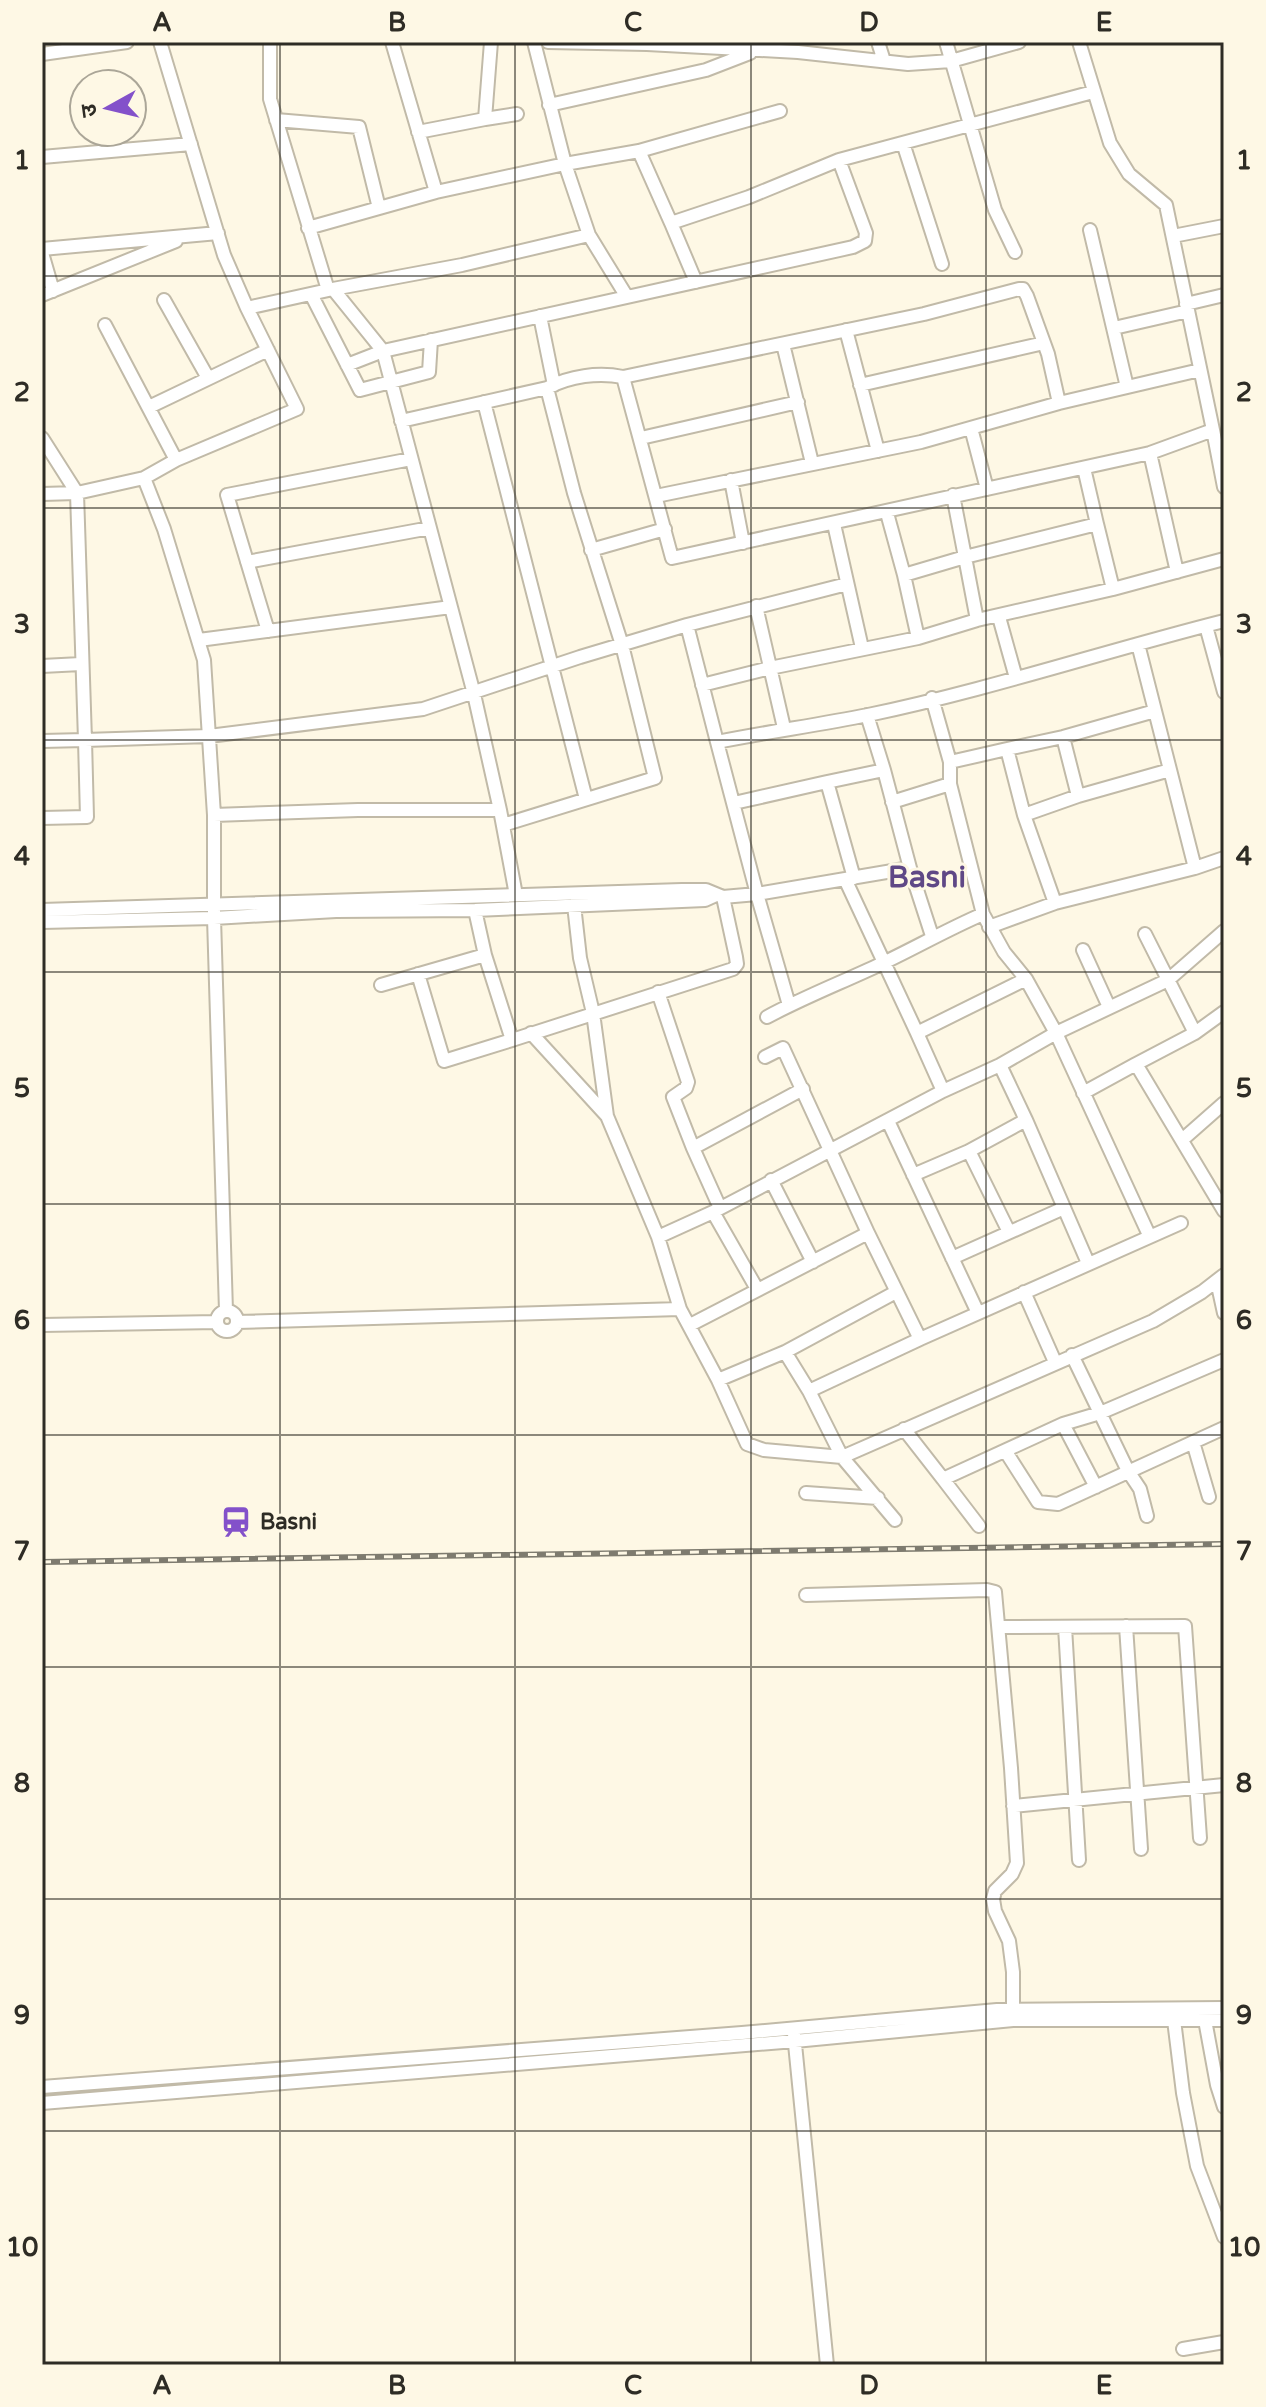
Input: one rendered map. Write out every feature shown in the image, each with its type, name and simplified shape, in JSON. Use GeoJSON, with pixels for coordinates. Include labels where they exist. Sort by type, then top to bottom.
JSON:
{"type":"FeatureCollection","features":[{"type":"Feature","properties":{"kind":"street"},"geometry":{"type":"LineString","coordinates":[[42,54],[127,42]]}},
{"type":"Feature","properties":{"kind":"street"},"geometry":{"type":"LineString","coordinates":[[42,494],[77,493],[144,478],[176,460],[297,409],[224,255],[160,42]]}},
{"type":"Feature","properties":{"kind":"street"},"geometry":{"type":"LineString","coordinates":[[270,42],[270,99],[308,228],[330,289],[383,351],[474,694],[516,895]]}},
{"type":"Feature","properties":{"kind":"street"},"geometry":{"type":"LineString","coordinates":[[392,42],[436,192]]}},
{"type":"Feature","properties":{"kind":"street"},"geometry":{"type":"LineString","coordinates":[[485,119],[491,42]]}},
{"type":"Feature","properties":{"kind":"street"},"geometry":{"type":"LineString","coordinates":[[534,42],[565,164],[589,235],[627,297]]}},
{"type":"Feature","properties":{"kind":"street"},"geometry":{"type":"LineString","coordinates":[[548,42],[757,50],[908,64],[951,61],[1015,43]]}},
{"type":"Feature","properties":{"kind":"street"},"geometry":{"type":"LineString","coordinates":[[878,42],[884,61]]}},
{"type":"Feature","properties":{"kind":"street"},"geometry":{"type":"LineString","coordinates":[[946,42],[995,210],[1015,252]]}},
{"type":"Feature","properties":{"kind":"street"},"geometry":{"type":"LineString","coordinates":[[1079,42],[1110,143],[1129,174],[1166,205],[1224,487]]}},
{"type":"Feature","properties":{"kind":"street"},"geometry":{"type":"LineString","coordinates":[[549,105],[706,70],[757,50]]}},
{"type":"Feature","properties":{"kind":"street"},"geometry":{"type":"LineString","coordinates":[[671,223],[749,197],[839,160],[1093,92]]}},
{"type":"Feature","properties":{"kind":"street"},"geometry":{"type":"LineString","coordinates":[[308,228],[436,192],[639,151],[780,111]]}},
{"type":"Feature","properties":{"kind":"street"},"geometry":{"type":"LineString","coordinates":[[418,132],[517,114]]}},
{"type":"Feature","properties":{"kind":"street"},"geometry":{"type":"LineString","coordinates":[[276,120],[359,127],[379,208]]}},
{"type":"Feature","properties":{"kind":"street"},"geometry":{"type":"LineString","coordinates":[[903,143],[942,264]]}},
{"type":"Feature","properties":{"kind":"street"},"geometry":{"type":"LineString","coordinates":[[42,157],[191,144]]}},
{"type":"Feature","properties":{"kind":"street"},"geometry":{"type":"LineString","coordinates":[[639,151],[696,282]]}},
{"type":"Feature","properties":{"kind":"street"},"geometry":{"type":"LineString","coordinates":[[347,365],[383,351],[853,247],[865,241],[866,233],[839,160]]}},
{"type":"Feature","properties":{"kind":"street"},"geometry":{"type":"LineString","coordinates":[[1173,236],[1224,226]]}},
{"type":"Feature","properties":{"kind":"street"},"geometry":{"type":"LineString","coordinates":[[1090,230],[1127,387]]}},
{"type":"Feature","properties":{"kind":"street"},"geometry":{"type":"LineString","coordinates":[[191,235],[48,293],[42,251],[130,243],[191,235],[218,233]]}},
{"type":"Feature","properties":{"kind":"street"},"geometry":{"type":"LineString","coordinates":[[247,308],[462,265],[589,235]]}},
{"type":"Feature","properties":{"kind":"street"},"geometry":{"type":"LineString","coordinates":[[401,421],[589,375],[604,373],[623,377],[924,314],[1019,289],[1023,289],[1027,296],[1044,343],[1059,403]]}},
{"type":"Feature","properties":{"kind":"street"},"geometry":{"type":"LineString","coordinates":[[311,294],[360,390],[429,372],[431,340]]}},
{"type":"Feature","properties":{"kind":"street"},"geometry":{"type":"LineString","coordinates":[[1114,328],[1224,295]]}},
{"type":"Feature","properties":{"kind":"street"},"geometry":{"type":"LineString","coordinates":[[164,300],[208,378]]}},
{"type":"Feature","properties":{"kind":"street"},"geometry":{"type":"LineString","coordinates":[[503,825],[655,778],[622,645],[591,550],[551,386],[540,316]]}},
{"type":"Feature","properties":{"kind":"street"},"geometry":{"type":"LineString","coordinates":[[105,325],[176,460]]}},
{"type":"Feature","properties":{"kind":"street"},"geometry":{"type":"LineString","coordinates":[[846,330],[878,451]]}},
{"type":"Feature","properties":{"kind":"street"},"geometry":{"type":"LineString","coordinates":[[860,385],[1044,343]]}},
{"type":"Feature","properties":{"kind":"street"},"geometry":{"type":"LineString","coordinates":[[783,344],[812,463]]}},
{"type":"Feature","properties":{"kind":"street"},"geometry":{"type":"LineString","coordinates":[[149,407],[268,350]]}},
{"type":"Feature","properties":{"kind":"street"},"geometry":{"type":"LineString","coordinates":[[656,496],[878,451],[1200,370]]}},
{"type":"Feature","properties":{"kind":"street"},"geometry":{"type":"LineString","coordinates":[[623,377],[672,558],[1150,453],[1213,430]]}},
{"type":"Feature","properties":{"kind":"street"},"geometry":{"type":"LineString","coordinates":[[484,402],[586,799]]}},
{"type":"Feature","properties":{"kind":"street"},"geometry":{"type":"LineString","coordinates":[[641,438],[798,402]]}},
{"type":"Feature","properties":{"kind":"street"},"geometry":{"type":"LineString","coordinates":[[971,428],[987,489]]}},
{"type":"Feature","properties":{"kind":"street"},"geometry":{"type":"LineString","coordinates":[[42,438],[77,493],[87,817],[42,818]]}},
{"type":"Feature","properties":{"kind":"street"},"geometry":{"type":"LineString","coordinates":[[1150,453],[1177,572]]}},
{"type":"Feature","properties":{"kind":"street"},"geometry":{"type":"LineString","coordinates":[[268,631],[227,495],[411,459]]}},
{"type":"Feature","properties":{"kind":"street"},"geometry":{"type":"LineString","coordinates":[[1084,468],[1113,589]]}},
{"type":"Feature","properties":{"kind":"street"},"geometry":{"type":"LineString","coordinates":[[144,478],[164,529],[204,660],[214,815],[214,918],[226,1311]]}},
{"type":"Feature","properties":{"kind":"street"},"geometry":{"type":"LineString","coordinates":[[731,480],[743,543]]}},
{"type":"Feature","properties":{"kind":"street"},"geometry":{"type":"LineString","coordinates":[[953,495],[977,620]]}},
{"type":"Feature","properties":{"kind":"street"},"geometry":{"type":"LineString","coordinates":[[887,513],[918,638]]}},
{"type":"Feature","properties":{"kind":"street"},"geometry":{"type":"LineString","coordinates":[[834,524],[862,648]]}},
{"type":"Feature","properties":{"kind":"street"},"geometry":{"type":"LineString","coordinates":[[904,575],[1097,524]]}},
{"type":"Feature","properties":{"kind":"street"},"geometry":{"type":"LineString","coordinates":[[247,562],[430,528]]}},
{"type":"Feature","properties":{"kind":"street"},"geometry":{"type":"LineString","coordinates":[[591,550],[665,529]]}},
{"type":"Feature","properties":{"kind":"street"},"geometry":{"type":"LineString","coordinates":[[702,685],[918,638],[977,620],[1113,589],[1224,559]]}},
{"type":"Feature","properties":{"kind":"street"},"geometry":{"type":"LineString","coordinates":[[42,741],[209,736],[423,709],[687,625],[847,584]]}},
{"type":"Feature","properties":{"kind":"street"},"geometry":{"type":"LineString","coordinates":[[756,606],[784,728]]}},
{"type":"Feature","properties":{"kind":"street"},"geometry":{"type":"LineString","coordinates":[[199,640],[451,607]]}},
{"type":"Feature","properties":{"kind":"street"},"geometry":{"type":"LineString","coordinates":[[999,617],[1016,678]]}},
{"type":"Feature","properties":{"kind":"street"},"geometry":{"type":"LineString","coordinates":[[717,742],[867,715],[1224,621]]}},
{"type":"Feature","properties":{"kind":"street"},"geometry":{"type":"LineString","coordinates":[[687,625],[789,1005]]}},
{"type":"Feature","properties":{"kind":"street"},"geometry":{"type":"LineString","coordinates":[[1206,626],[1224,692]]}},
{"type":"Feature","properties":{"kind":"street"},"geometry":{"type":"LineString","coordinates":[[1138,644],[1195,868]]}},
{"type":"Feature","properties":{"kind":"street"},"geometry":{"type":"LineString","coordinates":[[42,666],[81,664]]}},
{"type":"Feature","properties":{"kind":"street"},"geometry":{"type":"LineString","coordinates":[[932,698],[950,762],[950,784],[983,914],[1009,959],[1026,979],[1056,1033],[1149,1235]]}},
{"type":"Feature","properties":{"kind":"street"},"geometry":{"type":"LineString","coordinates":[[950,762],[1063,737],[1155,711]]}},
{"type":"Feature","properties":{"kind":"street"},"geometry":{"type":"LineString","coordinates":[[867,715],[932,936]]}},
{"type":"Feature","properties":{"kind":"street"},"geometry":{"type":"LineString","coordinates":[[1063,737],[1078,796]]}},
{"type":"Feature","properties":{"kind":"street"},"geometry":{"type":"LineString","coordinates":[[1007,749],[1024,815],[1055,903]]}},
{"type":"Feature","properties":{"kind":"street"},"geometry":{"type":"LineString","coordinates":[[734,803],[884,770]]}},
{"type":"Feature","properties":{"kind":"street"},"geometry":{"type":"LineString","coordinates":[[1024,815],[1170,770]]}},
{"type":"Feature","properties":{"kind":"street"},"geometry":{"type":"LineString","coordinates":[[827,782],[850,878],[883,963],[943,1091]]}},
{"type":"Feature","properties":{"kind":"street"},"geometry":{"type":"LineString","coordinates":[[892,802],[950,784]]}},
{"type":"Feature","properties":{"kind":"street"},"geometry":{"type":"LineString","coordinates":[[214,815],[358,810],[500,810]]}},
{"type":"Feature","properties":{"kind":"street"},"geometry":{"type":"LineString","coordinates":[[989,927],[1055,903],[1224,858]]}},
{"type":"Feature","properties":{"kind":"street"},"geometry":{"type":"LineString","coordinates":[[42,922],[705,900],[910,868]]}},
{"type":"Feature","properties":{"kind":"street"},"geometry":{"type":"LineString","coordinates":[[42,910],[682,890],[706,890],[720,896]]}},
{"type":"Feature","properties":{"kind":"street"},"geometry":{"type":"LineString","coordinates":[[418,974],[444,1061],[733,969],[737,964],[720,896]]}},
{"type":"Feature","properties":{"kind":"street"},"geometry":{"type":"LineString","coordinates":[[574,905],[607,1116],[658,1237],[680,1309],[718,1380],[747,1444],[764,1450],[842,1457],[1153,1321],[1178,1308],[1220,1278],[1224,1313]]}},
{"type":"Feature","properties":{"kind":"street"},"geometry":{"type":"LineString","coordinates":[[475,910],[485,955],[512,1040]]}},
{"type":"Feature","properties":{"kind":"street"},"geometry":{"type":"LineString","coordinates":[[767,1017],[983,914]]}},
{"type":"Feature","properties":{"kind":"street"},"geometry":{"type":"LineString","coordinates":[[658,1237],[1000,1065],[1056,1033],[1168,980],[1224,931]]}},
{"type":"Feature","properties":{"kind":"street"},"geometry":{"type":"LineString","coordinates":[[1145,934],[1195,1033]]}},
{"type":"Feature","properties":{"kind":"street"},"geometry":{"type":"LineString","coordinates":[[1083,950],[1109,1007]]}},
{"type":"Feature","properties":{"kind":"street"},"geometry":{"type":"LineString","coordinates":[[381,985],[485,955]]}},
{"type":"Feature","properties":{"kind":"street"},"geometry":{"type":"LineString","coordinates":[[917,1033],[1026,979]]}},
{"type":"Feature","properties":{"kind":"street"},"geometry":{"type":"LineString","coordinates":[[658,992],[688,1082],[686,1088],[673,1097],[717,1210],[757,1289]]}},
{"type":"Feature","properties":{"kind":"street"},"geometry":{"type":"LineString","coordinates":[[1083,1093],[1195,1033],[1224,1012]]}},
{"type":"Feature","properties":{"kind":"street"},"geometry":{"type":"LineString","coordinates":[[531,1033],[607,1116]]}},
{"type":"Feature","properties":{"kind":"street"},"geometry":{"type":"LineString","coordinates":[[765,1057],[783,1048],[920,1339]]}},
{"type":"Feature","properties":{"kind":"street"},"geometry":{"type":"LineString","coordinates":[[1136,1064],[1224,1211]]}},
{"type":"Feature","properties":{"kind":"street"},"geometry":{"type":"LineString","coordinates":[[1000,1065],[1088,1263]]}},
{"type":"Feature","properties":{"kind":"street"},"geometry":{"type":"LineString","coordinates":[[693,1148],[803,1089]]}},
{"type":"Feature","properties":{"kind":"street"},"geometry":{"type":"LineString","coordinates":[[1182,1140],[1224,1103]]}},
{"type":"Feature","properties":{"kind":"street"},"geometry":{"type":"LineString","coordinates":[[913,1175],[969,1151],[1026,1120]]}},
{"type":"Feature","properties":{"kind":"street"},"geometry":{"type":"LineString","coordinates":[[888,1121],[978,1313]]}},
{"type":"Feature","properties":{"kind":"street"},"geometry":{"type":"LineString","coordinates":[[969,1151],[1009,1232]]}},
{"type":"Feature","properties":{"kind":"street"},"geometry":{"type":"LineString","coordinates":[[771,1180],[813,1262]]}},
{"type":"Feature","properties":{"kind":"street"},"geometry":{"type":"LineString","coordinates":[[1212,1193],[1224,1183]]}},
{"type":"Feature","properties":{"kind":"street"},"geometry":{"type":"LineString","coordinates":[[952,1258],[1064,1208]]}},
{"type":"Feature","properties":{"kind":"street"},"geometry":{"type":"LineString","coordinates":[[809,1391],[1181,1223]]}},
{"type":"Feature","properties":{"kind":"street"},"geometry":{"type":"LineString","coordinates":[[690,1325],[868,1233]]}},
{"type":"Feature","properties":{"kind":"street"},"geometry":{"type":"LineString","coordinates":[[718,1380],[785,1352],[896,1292]]}},
{"type":"Feature","properties":{"kind":"street"},"geometry":{"type":"LineString","coordinates":[[1024,1292],[1055,1362]]}},
{"type":"Feature","properties":{"kind":"street"},"geometry":{"type":"LineString","coordinates":[[237,1322],[680,1309]]}},
{"type":"Feature","properties":{"kind":"street"},"geometry":{"type":"LineString","coordinates":[[226,1311],[235,1314],[237,1322],[233,1329],[226,1331],[217,1322],[220,1313],[226,1311]]}},
{"type":"Feature","properties":{"kind":"street"},"geometry":{"type":"LineString","coordinates":[[42,1325],[217,1322]]}},
{"type":"Feature","properties":{"kind":"street"},"geometry":{"type":"LineString","coordinates":[[785,1352],[809,1391],[842,1457],[895,1520]]}},
{"type":"Feature","properties":{"kind":"street"},"geometry":{"type":"LineString","coordinates":[[1072,1355],[1128,1471],[1140,1489],[1147,1516]]}},
{"type":"Feature","properties":{"kind":"street"},"geometry":{"type":"LineString","coordinates":[[943,1479],[1063,1424],[1100,1413],[1224,1360]]}},
{"type":"Feature","properties":{"kind":"street"},"geometry":{"type":"LineString","coordinates":[[1063,1424],[1096,1487]]}},
{"type":"Feature","properties":{"kind":"street"},"geometry":{"type":"LineString","coordinates":[[1006,1452],[1038,1502],[1058,1504],[1224,1428]]}},
{"type":"Feature","properties":{"kind":"street"},"geometry":{"type":"LineString","coordinates":[[904,1429],[979,1526]]}},
{"type":"Feature","properties":{"kind":"street"},"geometry":{"type":"LineString","coordinates":[[1193,1442],[1209,1497]]}},
{"type":"Feature","properties":{"kind":"street"},"geometry":{"type":"LineString","coordinates":[[806,1493],[878,1498]]}},
{"type":"Feature","properties":{"kind":"street"},"geometry":{"type":"LineString","coordinates":[[806,1595],[995,1592],[1017,1863],[1012,1874],[995,1891],[993,1899],[995,1911],[1009,1941],[1013,2014]]}},
{"type":"Feature","properties":{"kind":"street"},"geometry":{"type":"LineString","coordinates":[[1126,1626],[1141,1849]]}},
{"type":"Feature","properties":{"kind":"street"},"geometry":{"type":"LineString","coordinates":[[1000,1627],[1185,1626],[1200,1838]]}},
{"type":"Feature","properties":{"kind":"street"},"geometry":{"type":"LineString","coordinates":[[1065,1627],[1079,1860]]}},
{"type":"Feature","properties":{"kind":"street"},"geometry":{"type":"LineString","coordinates":[[1013,1806],[1224,1785]]}},
{"type":"Feature","properties":{"kind":"street"},"geometry":{"type":"LineString","coordinates":[[42,2087],[794,2027],[1013,2014],[1224,2008]]}},
{"type":"Feature","properties":{"kind":"street"},"geometry":{"type":"LineString","coordinates":[[42,2103],[795,2041],[1013,2014],[1224,2020]]}},
{"type":"Feature","properties":{"kind":"street"},"geometry":{"type":"LineString","coordinates":[[1174,2020],[1183,2093],[1197,2166],[1223,2231]]}},
{"type":"Feature","properties":{"kind":"street"},"geometry":{"type":"LineString","coordinates":[[1205,2020],[1224,2107]]}},
{"type":"Feature","properties":{"kind":"street"},"geometry":{"type":"LineString","coordinates":[[794,2027],[827,2365]]}},
{"type":"Feature","properties":{"kind":"street"},"geometry":{"type":"LineString","coordinates":[[1183,2349],[1224,2342]]}},
{"type":"Feature","properties":{"kind":"railway"},"geometry":{"type":"LineString","coordinates":[[42,1562],[1224,1544]]}},
{"type":"Feature","properties":{"kind":"place","name":"Basni"},"geometry":{"type":"Point","coordinates":[236,1522]}},
{"type":"Feature","properties":{"kind":"district","name":"Basni"},"geometry":{"type":"Point","coordinates":[927,877]}}]}
